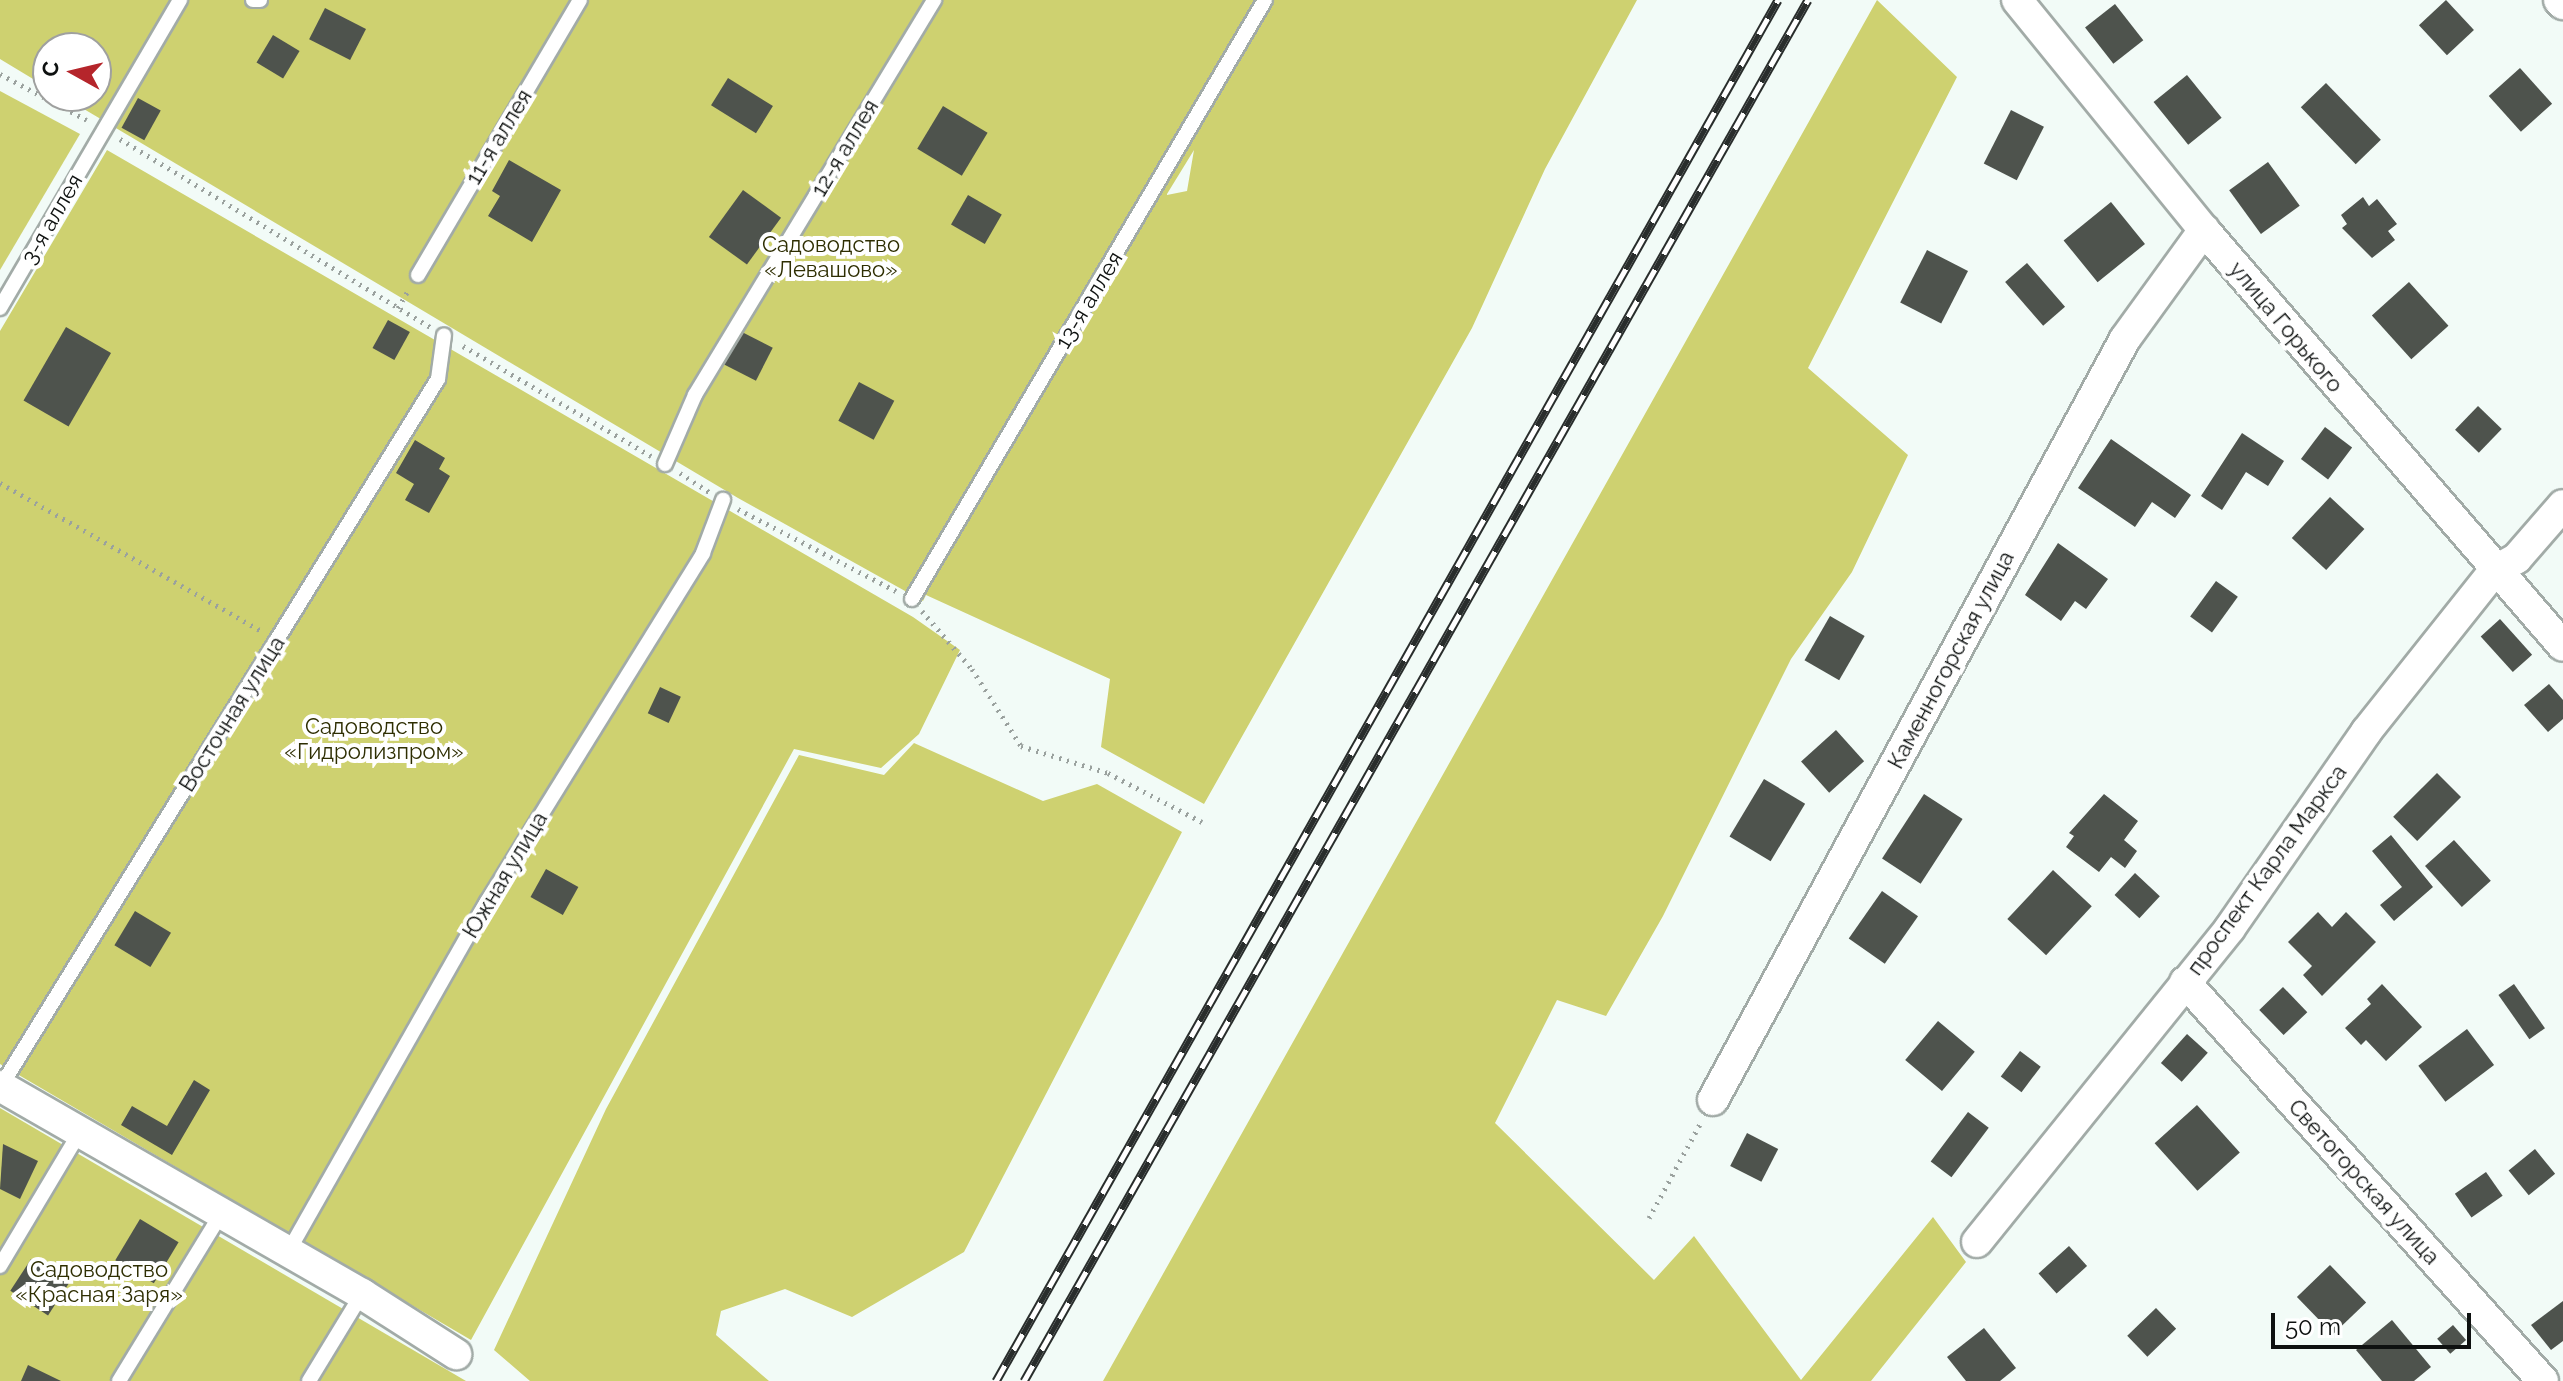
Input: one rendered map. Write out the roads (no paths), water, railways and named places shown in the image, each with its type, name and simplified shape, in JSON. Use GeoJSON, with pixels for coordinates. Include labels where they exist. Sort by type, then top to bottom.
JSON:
{"type":"FeatureCollection","features":[{"type":"Feature","properties":{"kind":"street","name":"улица Горького"},"geometry":{"type":"LineString","coordinates":[[2017,0],[2204,230],[2494,571],[2563,646]]}},
{"type":"Feature","properties":{"kind":"street","name":"Каменногорская улица"},"geometry":{"type":"LineString","coordinates":[[1713,1100],[2125,339],[2204,230]]}},
{"type":"Feature","properties":{"kind":"street","name":"проспект Карла Маркса"},"geometry":{"type":"LineString","coordinates":[[1977,1242],[2230,928],[2366,732],[2494,571],[2517,558],[2563,505]]}},
{"type":"Feature","properties":{"kind":"street","name":"Светогорская улица"},"geometry":{"type":"LineString","coordinates":[[2185,982],[2543,1381]]}},
{"type":"Feature","properties":{"kind":"street"},"geometry":{"type":"LineString","coordinates":[[0,1086],[362,1294],[456,1354]]}},
{"type":"Feature","properties":{"kind":"lane","name":"3-я аллея"},"geometry":{"type":"LineString","coordinates":[[0,308],[180,0]]}},
{"type":"Feature","properties":{"kind":"lane"},"geometry":{"type":"LineString","coordinates":[[253,0],[260,0]]}},
{"type":"Feature","properties":{"kind":"lane","name":"11-я аллея"},"geometry":{"type":"LineString","coordinates":[[418,275],[580,0]]}},
{"type":"Feature","properties":{"kind":"lane","name":"12-я аллея"},"geometry":{"type":"LineString","coordinates":[[665,464],[695,395],[934,0]]}},
{"type":"Feature","properties":{"kind":"lane","name":"13-я аллея"},"geometry":{"type":"LineString","coordinates":[[912,599],[1265,0]]}},
{"type":"Feature","properties":{"kind":"lane","name":"Восточная улица"},"geometry":{"type":"LineString","coordinates":[[0,1086],[438,379],[444,335]]}},
{"type":"Feature","properties":{"kind":"lane","name":"Южная улица"},"geometry":{"type":"LineString","coordinates":[[288,1252],[487,902],[703,553],[723,500]]}},
{"type":"Feature","properties":{"kind":"lane"},"geometry":{"type":"LineString","coordinates":[[0,1266],[80,1132]]}},
{"type":"Feature","properties":{"kind":"lane"},"geometry":{"type":"LineString","coordinates":[[119,1381],[222,1212]]}},
{"type":"Feature","properties":{"kind":"lane"},"geometry":{"type":"LineString","coordinates":[[309,1381],[362,1294]]}},
{"type":"Feature","properties":{"kind":"railway"},"geometry":{"type":"LineString","coordinates":[[996,1381],[1778,0]]}},
{"type":"Feature","properties":{"kind":"railway"},"geometry":{"type":"LineString","coordinates":[[1024,1381],[1808,0]]}},
{"type":"Feature","properties":{"kind":"park label","name":"Садоводство «Левашово»"},"geometry":{"type":"Point","coordinates":[831,256]}},
{"type":"Feature","properties":{"kind":"park label","name":"Садоводство «Гидролизпром»"},"geometry":{"type":"Point","coordinates":[374,738]}},
{"type":"Feature","properties":{"kind":"park label","name":"Садоводство «Красная Заря»"},"geometry":{"type":"Point","coordinates":[99,1282]}}]}
